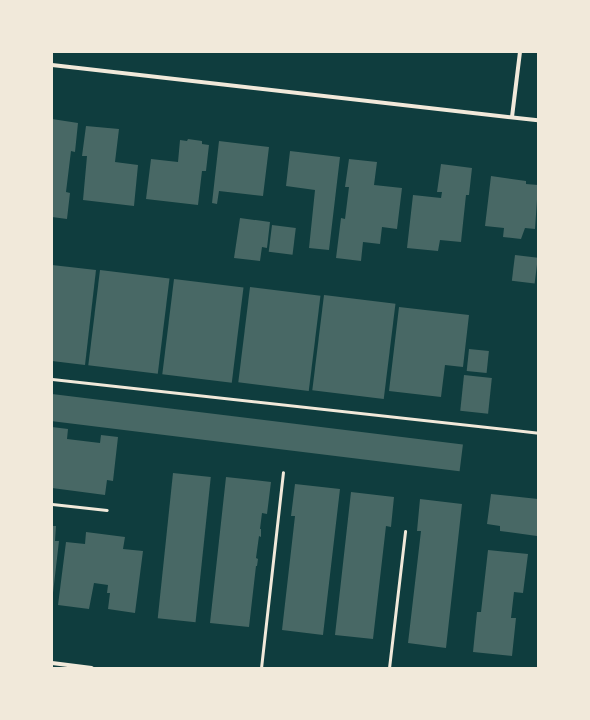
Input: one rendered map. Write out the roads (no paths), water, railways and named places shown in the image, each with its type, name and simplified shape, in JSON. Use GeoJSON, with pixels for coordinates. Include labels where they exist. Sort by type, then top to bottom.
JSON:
{"type":"FeatureCollection","features":[{"type":"Feature","properties":{"kind":"street"},"geometry":{"type":"LineString","coordinates":[[512,117],[520,52]]}},
{"type":"Feature","properties":{"kind":"street"},"geometry":{"type":"LineString","coordinates":[[52,65],[538,120]]}},
{"type":"Feature","properties":{"kind":"street"},"geometry":{"type":"LineString","coordinates":[[52,663],[92,668]]}},
{"type":"Feature","properties":{"kind":"lane"},"geometry":{"type":"LineString","coordinates":[[52,379],[538,433]]}},
{"type":"Feature","properties":{"kind":"lane"},"geometry":{"type":"LineString","coordinates":[[261,668],[284,472]]}},
{"type":"Feature","properties":{"kind":"lane"},"geometry":{"type":"LineString","coordinates":[[52,504],[107,510]]}},
{"type":"Feature","properties":{"kind":"lane"},"geometry":{"type":"LineString","coordinates":[[389,668],[405,531]]}}]}
